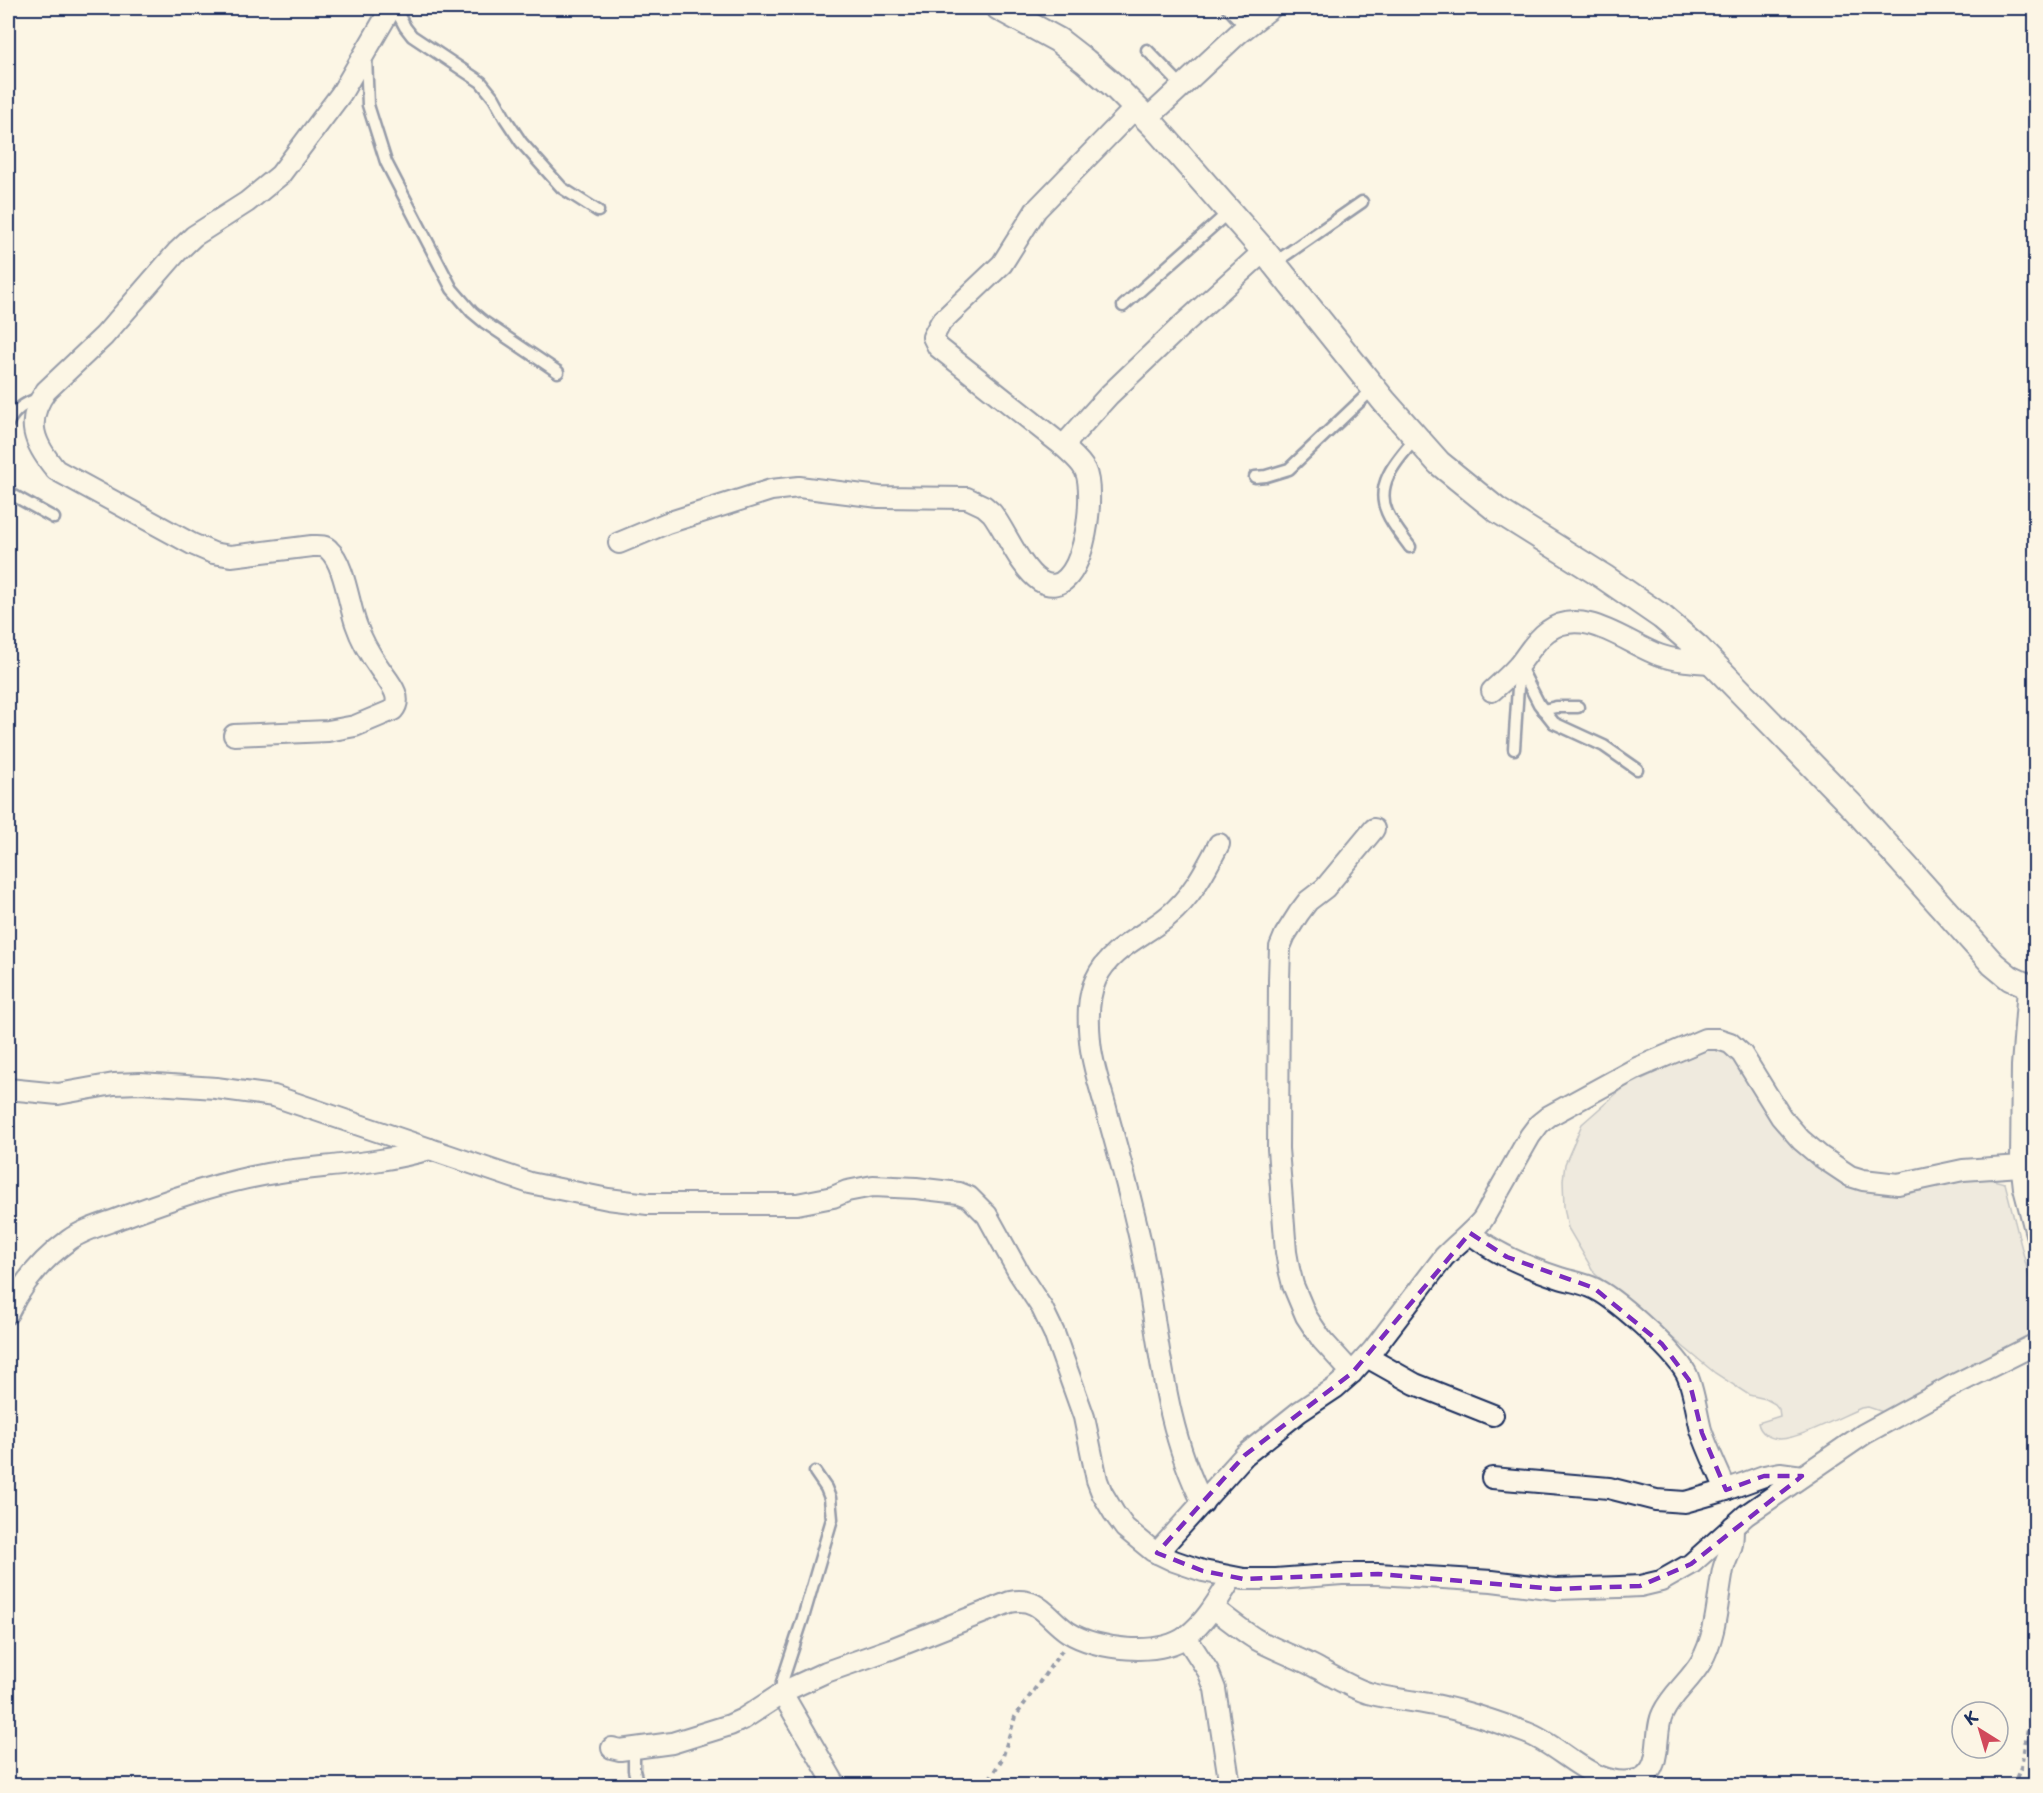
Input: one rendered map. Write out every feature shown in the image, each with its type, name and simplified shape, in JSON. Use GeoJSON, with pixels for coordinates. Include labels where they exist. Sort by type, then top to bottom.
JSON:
{"type":"FeatureCollection","features":[{"type":"Feature","properties":{"kind":"street"},"geometry":{"type":"LineString","coordinates":[[234,735],[327,731],[355,726],[393,710],[397,705],[398,699],[394,691],[367,652],[335,558],[324,546],[231,556],[213,553],[192,544],[56,470],[45,458],[36,439],[34,414],[46,391],[111,327],[177,252],[194,236],[264,190],[280,175],[327,114],[393,8]]}},
{"type":"Feature","properties":{"kind":"street"},"geometry":{"type":"LineString","coordinates":[[999,8],[1058,40],[1106,79],[1141,113],[1230,211],[1438,463],[1497,510],[1604,577],[1662,617],[1698,647],[1853,807],[1993,964],[2010,978],[2032,989],[2030,1041],[2022,1066],[2021,1166],[2034,1224]]}},
{"type":"Feature","properties":{"kind":"street"},"geometry":{"type":"LineString","coordinates":[[619,543],[667,523],[771,490],[799,487],[879,497],[967,498],[984,506],[992,513],[1033,576],[1045,583],[1053,584],[1062,581],[1076,565],[1086,531],[1090,505],[1085,470],[1063,446],[938,347],[933,337],[941,322],[1002,264],[1036,210],[1141,113],[1182,86],[1246,27],[1271,8]]}},
{"type":"Feature","properties":{"kind":"street"},"geometry":{"type":"LineString","coordinates":[[1063,446],[1117,387],[1179,328],[1269,257]]}},
{"type":"Feature","properties":{"kind":"street"},"geometry":{"type":"LineString","coordinates":[[1492,691],[1521,669],[1539,638],[1550,629],[1575,622],[1592,624],[1661,656],[1713,663]]}},
{"type":"Feature","properties":{"kind":"street"},"geometry":{"type":"LineString","coordinates":[[1352,1373],[1322,1340],[1306,1316],[1293,1285],[1286,1252],[1278,1149],[1280,947],[1285,935],[1308,901],[1325,888],[1374,829]]}},
{"type":"Feature","properties":{"kind":"street"},"geometry":{"type":"LineString","coordinates":[[1203,1503],[1187,1469],[1176,1434],[1139,1235],[1094,1065],[1088,1020],[1090,999],[1096,978],[1101,970],[1123,947],[1168,916],[1186,897],[1202,876],[1219,844]]}},
{"type":"Feature","properties":{"kind":"street"},"geometry":{"type":"LineString","coordinates":[[1157,1554],[1245,1455],[1299,1412],[1335,1388],[1367,1357],[1444,1257],[1483,1218],[1539,1124],[1549,1116],[1637,1068],[1705,1039],[1718,1038],[1730,1043],[1742,1054],[1763,1091],[1801,1140],[1850,1176],[1863,1180],[1898,1184],[1963,1170],[2021,1166]]}},
{"type":"Feature","properties":{"kind":"street"},"geometry":{"type":"LineString","coordinates":[[8,1089],[58,1094],[114,1084],[140,1083],[252,1092],[299,1103],[430,1149],[552,1188],[648,1204],[797,1204],[873,1185],[959,1193],[969,1197],[987,1215],[1019,1273],[1042,1308],[1054,1333],[1084,1417],[1097,1480],[1102,1493],[1125,1528],[1157,1554],[1203,1571],[1232,1578],[1276,1580],[1342,1574],[1378,1574],[1492,1581],[1556,1588],[1640,1586],[1661,1581],[1707,1551],[1733,1526],[1864,1434],[2036,1344]]}},
{"type":"Feature","properties":{"kind":"street"},"geometry":{"type":"LineString","coordinates":[[8,1313],[16,1297],[38,1268],[56,1250],[71,1239],[97,1227],[185,1195],[236,1180],[403,1158],[430,1149]]}},
{"type":"Feature","properties":{"kind":"street"},"geometry":{"type":"LineString","coordinates":[[1470,1233],[1485,1246],[1507,1257],[1559,1278],[1594,1288],[1630,1314],[1662,1344],[1685,1370],[1702,1433],[1726,1490]]}},
{"type":"Feature","properties":{"kind":"street"},"geometry":{"type":"LineString","coordinates":[[1367,1357],[1415,1384],[1493,1415]]}},
{"type":"Feature","properties":{"kind":"street"},"geometry":{"type":"LineString","coordinates":[[1492,1478],[1609,1488],[1656,1500],[1685,1502],[1764,1476],[1780,1473],[1802,1476]]}},
{"type":"Feature","properties":{"kind":"street"},"geometry":{"type":"LineString","coordinates":[[1213,1608],[1255,1639],[1320,1669],[1341,1683],[1369,1693],[1445,1707],[1527,1733],[1552,1746],[1579,1767],[1598,1778],[1616,1783],[1628,1782],[1641,1779],[1651,1769],[1659,1723],[1663,1713],[1691,1677],[1707,1650],[1720,1599],[1724,1567],[1732,1544],[1733,1526]]}},
{"type":"Feature","properties":{"kind":"street"},"geometry":{"type":"LineString","coordinates":[[612,1748],[620,1750],[672,1743],[730,1725],[782,1693],[826,1672],[1021,1599],[1041,1608],[1073,1635],[1091,1643],[1135,1649],[1173,1644],[1186,1637],[1213,1608],[1232,1578]]}},
{"type":"Feature","properties":{"kind":"street"},"geometry":{"type":"LineString","coordinates":[[1186,1637],[1208,1671],[1215,1689],[1230,1785]]}},
{"type":"Feature","properties":{"kind":"street"},"geometry":{"type":"LineString","coordinates":[[782,1693],[836,1785]]}},
{"type":"Feature","properties":{"kind":"lane"},"geometry":{"type":"LineString","coordinates":[[393,8],[412,36],[480,82],[494,98],[521,142],[562,188],[598,211]]}},
{"type":"Feature","properties":{"kind":"lane"},"geometry":{"type":"LineString","coordinates":[[1228,8],[1246,27]]}},
{"type":"Feature","properties":{"kind":"lane"},"geometry":{"type":"LineString","coordinates":[[1147,50],[1182,86]]}},
{"type":"Feature","properties":{"kind":"lane"},"geometry":{"type":"LineString","coordinates":[[366,51],[368,105],[386,162],[452,289],[484,322],[558,372]]}},
{"type":"Feature","properties":{"kind":"lane"},"geometry":{"type":"LineString","coordinates":[[1269,257],[1362,202]]}},
{"type":"Feature","properties":{"kind":"lane"},"geometry":{"type":"LineString","coordinates":[[1123,306],[1230,211]]}},
{"type":"Feature","properties":{"kind":"lane"},"geometry":{"type":"LineString","coordinates":[[1255,477],[1289,469],[1374,388]]}},
{"type":"Feature","properties":{"kind":"lane"},"geometry":{"type":"LineString","coordinates":[[8,423],[19,409],[41,398]]}},
{"type":"Feature","properties":{"kind":"lane"},"geometry":{"type":"LineString","coordinates":[[1410,547],[1386,512],[1383,490],[1395,462],[1416,438]]}},
{"type":"Feature","properties":{"kind":"lane"},"geometry":{"type":"LineString","coordinates":[[8,488],[11,494],[54,518]]}},
{"type":"Feature","properties":{"kind":"lane"},"geometry":{"type":"LineString","coordinates":[[1521,669],[1543,710],[1554,723],[1604,746],[1637,769]]}},
{"type":"Feature","properties":{"kind":"lane"},"geometry":{"type":"LineString","coordinates":[[1514,749],[1521,669]]}},
{"type":"Feature","properties":{"kind":"lane"},"geometry":{"type":"LineString","coordinates":[[1543,710],[1556,707],[1578,707]]}},
{"type":"Feature","properties":{"kind":"lane"},"geometry":{"type":"LineString","coordinates":[[782,1693],[782,1683],[832,1519],[830,1498],[826,1488],[814,1472]]}},
{"type":"Feature","properties":{"kind":"lane"},"geometry":{"type":"LineString","coordinates":[[634,1748],[634,1770],[638,1785]]}},
{"type":"Feature","properties":{"kind":"path"},"geometry":{"type":"LineString","coordinates":[[985,1785],[1002,1759],[1015,1717],[1073,1635]]}},
{"type":"Feature","properties":{"kind":"path"},"geometry":{"type":"LineString","coordinates":[[2013,1785],[2021,1767],[2028,1728],[2036,1713]]}},
{"type":"Feature","properties":{"kind":"highlighted area"},"geometry":{"type":"Polygon","coordinates":[[[1470,1233],[1507,1257],[1594,1288],[1662,1344],[1689,1380],[1702,1433],[1726,1490],[1764,1476],[1802,1476],[1691,1564],[1640,1586],[1556,1589],[1378,1574],[1244,1579],[1203,1571],[1157,1553],[1245,1455],[1352,1373],[1470,1233]]]}},
{"type":"Feature","properties":{"kind":"shaded area"},"geometry":{"type":"Polygon","coordinates":[[[1720,1047],[1734,1058],[1767,1108],[1886,1190],[1920,1191],[1976,1177],[2005,1183],[2035,1300],[2035,1337],[1964,1368],[1916,1398],[1886,1413],[1868,1407],[1861,1408],[1788,1438],[1776,1439],[1763,1432],[1758,1423],[1780,1416],[1775,1404],[1749,1395],[1715,1373],[1595,1274],[1568,1228],[1564,1207],[1565,1164],[1582,1124],[1627,1086],[1705,1049],[1720,1047]]]}}]}
